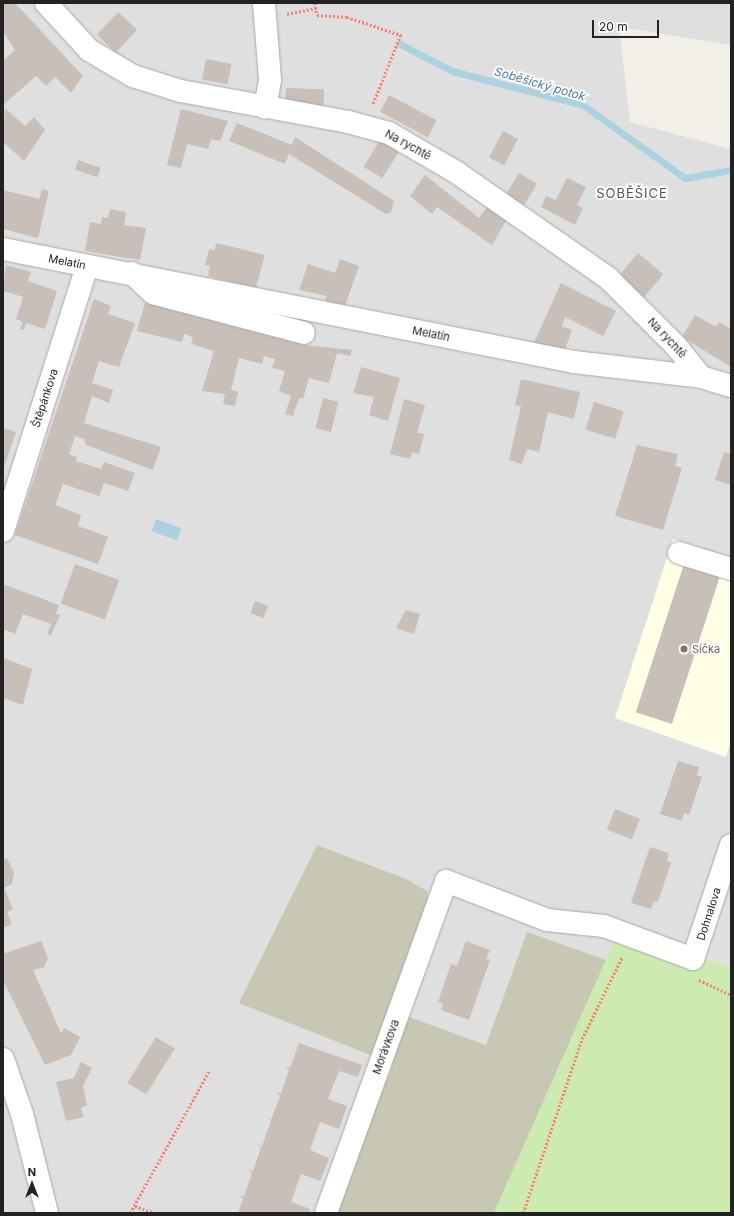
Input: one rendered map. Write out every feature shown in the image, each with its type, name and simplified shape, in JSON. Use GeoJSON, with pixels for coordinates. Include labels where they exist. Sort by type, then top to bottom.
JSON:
{"type":"FeatureCollection","features":[{"type":"Feature","properties":{"kind":"street","name":"Na rychtě"},"geometry":{"type":"LineString","coordinates":[[46,3],[89,50],[133,76],[181,91],[265,108],[348,122],[389,133],[456,172],[608,278],[676,346],[701,377]]}},
{"type":"Feature","properties":{"kind":"street"},"geometry":{"type":"LineString","coordinates":[[265,108],[270,80],[266,3]]}},
{"type":"Feature","properties":{"kind":"street","name":"Melatín"},"geometry":{"type":"LineString","coordinates":[[3,249],[87,266],[132,273],[574,362],[701,377],[731,386]]}},
{"type":"Feature","properties":{"kind":"street","name":"Štěpánkova"},"geometry":{"type":"LineString","coordinates":[[3,531],[87,266]]}},
{"type":"Feature","properties":{"kind":"street"},"geometry":{"type":"LineString","coordinates":[[132,273],[153,293],[304,334]]}},
{"type":"Feature","properties":{"kind":"street"},"geometry":{"type":"LineString","coordinates":[[679,553],[731,568]]}},
{"type":"Feature","properties":{"kind":"street","name":"Dohnalova"},"geometry":{"type":"LineString","coordinates":[[693,959],[731,845]]}},
{"type":"Feature","properties":{"kind":"street","name":"Morávkova"},"geometry":{"type":"LineString","coordinates":[[326,1213],[446,881],[547,920],[604,926],[632,936]]}},
{"type":"Feature","properties":{"kind":"street"},"geometry":{"type":"LineString","coordinates":[[632,936],[693,959]]}},
{"type":"Feature","properties":{"kind":"street"},"geometry":{"type":"LineString","coordinates":[[3,1059],[22,1114],[47,1213]]}},
{"type":"Feature","properties":{"kind":"path"},"geometry":{"type":"LineString","coordinates":[[314,3],[317,15],[347,17],[401,35],[371,111],[353,110],[348,122]]}},
{"type":"Feature","properties":{"kind":"path"},"geometry":{"type":"LineString","coordinates":[[293,13],[316,8]]}},
{"type":"Feature","properties":{"kind":"path"},"geometry":{"type":"LineString","coordinates":[[522,1213],[582,1039],[632,936]]}},
{"type":"Feature","properties":{"kind":"path"},"geometry":{"type":"LineString","coordinates":[[693,959],[693,971],[702,983],[731,995]]}},
{"type":"Feature","properties":{"kind":"path"},"geometry":{"type":"LineString","coordinates":[[130,1213],[209,1071]]}},
{"type":"Feature","properties":{"kind":"path"},"geometry":{"type":"LineString","coordinates":[[134,1206],[155,1213]]}},
{"type":"Feature","properties":{"kind":"shaded area"},"geometry":{"type":"Polygon","coordinates":[[[3,3],[731,3],[731,45],[619,27],[630,122],[731,149],[731,967],[620,929],[494,1213],[3,1213],[3,3]]]}},
{"type":"Feature","properties":{"kind":"shaded area","name":"Síčka"},"geometry":{"type":"Polygon","coordinates":[[[673,539],[731,559],[731,741],[726,757],[615,718],[673,539]]]}},
{"type":"Feature","properties":{"kind":"shaded area"},"geometry":{"type":"Polygon","coordinates":[[[317,845],[406,879],[427,891],[429,904],[390,1010],[486,1045],[527,932],[606,960],[494,1213],[335,1213],[393,1064],[239,1003],[317,845]]]}},
{"type":"Feature","properties":{"kind":"green space"},"geometry":{"type":"Polygon","coordinates":[[[620,928],[731,967],[731,1213],[494,1213],[620,928]]]}},
{"type":"Feature","properties":{"kind":"water"},"geometry":{"type":"Polygon","coordinates":[[[156,519],[181,528],[177,540],[152,531],[156,519]]]}},
{"type":"Feature","properties":{"kind":"building"},"geometry":{"type":"Polygon","coordinates":[[[3,3],[15,3],[83,76],[71,93],[55,77],[46,86],[36,76],[3,105],[3,61],[15,50],[3,31],[3,3]]]}},
{"type":"Feature","properties":{"kind":"building"},"geometry":{"type":"Polygon","coordinates":[[[118,12],[137,30],[116,52],[97,35],[118,12]]]}},
{"type":"Feature","properties":{"kind":"building"},"geometry":{"type":"Polygon","coordinates":[[[206,59],[232,64],[228,85],[202,80],[206,59]]]}},
{"type":"Feature","properties":{"kind":"building"},"geometry":{"type":"Polygon","coordinates":[[[286,88],[324,89],[323,105],[285,104],[286,88]]]}},
{"type":"Feature","properties":{"kind":"building"},"geometry":{"type":"Polygon","coordinates":[[[389,95],[437,120],[428,137],[380,112],[389,95]]]}},
{"type":"Feature","properties":{"kind":"building"},"geometry":{"type":"Polygon","coordinates":[[[5,108],[25,126],[34,117],[45,130],[24,161],[3,142],[5,108]]]}},
{"type":"Feature","properties":{"kind":"building"},"geometry":{"type":"Polygon","coordinates":[[[181,109],[228,121],[220,141],[211,139],[208,149],[187,144],[181,168],[167,165],[181,109]]]}},
{"type":"Feature","properties":{"kind":"building"},"geometry":{"type":"Polygon","coordinates":[[[237,123],[292,145],[295,137],[394,201],[391,212],[386,214],[289,154],[285,164],[229,141],[237,123]]]}},
{"type":"Feature","properties":{"kind":"building"},"geometry":{"type":"Polygon","coordinates":[[[503,131],[518,139],[504,165],[489,157],[503,131]]]}},
{"type":"Feature","properties":{"kind":"building"},"geometry":{"type":"Polygon","coordinates":[[[382,137],[401,149],[382,178],[363,167],[382,137]]]}},
{"type":"Feature","properties":{"kind":"building"},"geometry":{"type":"Polygon","coordinates":[[[78,160],[101,168],[97,177],[75,169],[78,160]]]}},
{"type":"Feature","properties":{"kind":"building"},"geometry":{"type":"Polygon","coordinates":[[[519,173],[537,184],[524,205],[506,194],[519,173]]]}},
{"type":"Feature","properties":{"kind":"building"},"geometry":{"type":"Polygon","coordinates":[[[425,175],[479,218],[487,207],[507,219],[492,245],[437,207],[432,214],[410,196],[425,175]]]}},
{"type":"Feature","properties":{"kind":"building"},"geometry":{"type":"Polygon","coordinates":[[[567,178],[586,187],[577,205],[583,208],[575,225],[541,207],[546,196],[556,200],[567,178]]]}},
{"type":"Feature","properties":{"kind":"building"},"geometry":{"type":"Polygon","coordinates":[[[42,189],[49,191],[38,238],[3,229],[3,190],[39,199],[42,189]]]}},
{"type":"Feature","properties":{"kind":"building"},"geometry":{"type":"Polygon","coordinates":[[[110,209],[126,212],[124,225],[146,228],[140,260],[85,251],[90,222],[101,224],[102,217],[108,218],[110,209]]]}},
{"type":"Feature","properties":{"kind":"building"},"geometry":{"type":"Polygon","coordinates":[[[217,243],[265,255],[256,288],[208,276],[210,266],[205,265],[209,249],[214,250],[217,243]]]}},
{"type":"Feature","properties":{"kind":"building"},"geometry":{"type":"Polygon","coordinates":[[[638,253],[663,274],[643,298],[618,277],[638,253]]]}},
{"type":"Feature","properties":{"kind":"building"},"geometry":{"type":"Polygon","coordinates":[[[340,259],[359,266],[344,309],[325,301],[327,296],[299,290],[308,264],[335,273],[340,259]]]}},
{"type":"Feature","properties":{"kind":"building"},"geometry":{"type":"Polygon","coordinates":[[[6,265],[31,272],[28,281],[57,291],[45,329],[26,323],[24,330],[20,329],[23,322],[16,319],[23,297],[3,291],[6,265]]]}},
{"type":"Feature","properties":{"kind":"building"},"geometry":{"type":"Polygon","coordinates":[[[561,283],[616,311],[603,336],[565,317],[562,326],[572,330],[564,352],[532,347],[561,283]]]}},
{"type":"Feature","properties":{"kind":"building"},"geometry":{"type":"Polygon","coordinates":[[[94,299],[111,306],[108,314],[135,323],[119,367],[99,361],[92,383],[113,390],[109,403],[92,396],[84,423],[161,447],[153,470],[86,445],[84,439],[75,436],[69,454],[77,457],[76,461],[101,469],[104,462],[135,473],[128,491],[104,483],[99,496],[63,484],[55,505],[81,515],[78,526],[108,537],[98,564],[15,535],[94,299]]]}},
{"type":"Feature","properties":{"kind":"building"},"geometry":{"type":"Polygon","coordinates":[[[145,303],[305,345],[352,350],[350,356],[337,353],[329,383],[309,378],[303,399],[299,398],[293,416],[285,414],[291,396],[279,391],[285,371],[272,368],[275,359],[264,356],[262,364],[239,358],[231,390],[238,392],[235,406],[223,404],[225,394],[202,391],[214,351],[191,344],[193,337],[184,334],[182,342],[137,331],[145,303]]]}},
{"type":"Feature","properties":{"kind":"building"},"geometry":{"type":"Polygon","coordinates":[[[695,315],[716,327],[719,322],[731,329],[731,367],[682,337],[695,315]]]}},
{"type":"Feature","properties":{"kind":"building"},"geometry":{"type":"Polygon","coordinates":[[[361,367],[400,378],[388,421],[369,415],[374,397],[353,393],[361,367]]]}},
{"type":"Feature","properties":{"kind":"building"},"geometry":{"type":"Polygon","coordinates":[[[521,379],[580,392],[574,419],[548,412],[539,452],[527,449],[522,464],[509,460],[521,406],[515,405],[521,379]]]}},
{"type":"Feature","properties":{"kind":"building"},"geometry":{"type":"Polygon","coordinates":[[[323,398],[339,402],[331,432],[316,428],[323,398]]]}},
{"type":"Feature","properties":{"kind":"building"},"geometry":{"type":"Polygon","coordinates":[[[404,399],[425,405],[417,433],[424,434],[419,454],[412,452],[410,459],[390,454],[404,399]]]}},
{"type":"Feature","properties":{"kind":"building"},"geometry":{"type":"Polygon","coordinates":[[[594,402],[624,411],[615,439],[586,430],[594,402]]]}},
{"type":"Feature","properties":{"kind":"building"},"geometry":{"type":"Polygon","coordinates":[[[3,428],[16,432],[3,470],[3,428]]]}},
{"type":"Feature","properties":{"kind":"building"},"geometry":{"type":"Polygon","coordinates":[[[637,445],[678,454],[675,466],[682,468],[663,530],[615,516],[637,445]]]}},
{"type":"Feature","properties":{"kind":"building"},"geometry":{"type":"Polygon","coordinates":[[[724,452],[731,454],[731,485],[715,480],[724,452]]]}},
{"type":"Feature","properties":{"kind":"building"},"geometry":{"type":"Polygon","coordinates":[[[75,564],[119,580],[105,620],[61,603],[75,564]]]}},
{"type":"Feature","properties":{"kind":"building"},"geometry":{"type":"Polygon","coordinates":[[[684,564],[720,576],[672,724],[636,712],[684,564]]]}},
{"type":"Feature","properties":{"kind":"building"},"geometry":{"type":"Polygon","coordinates":[[[3,584],[59,605],[56,614],[60,615],[51,635],[47,634],[51,624],[23,614],[15,634],[3,629],[3,584]]]}},
{"type":"Feature","properties":{"kind":"building"},"geometry":{"type":"Polygon","coordinates":[[[255,601],[268,606],[263,618],[250,613],[255,601]]]}},
{"type":"Feature","properties":{"kind":"building"},"geometry":{"type":"Polygon","coordinates":[[[406,610],[420,614],[414,634],[396,628],[406,610]]]}},
{"type":"Feature","properties":{"kind":"building"},"geometry":{"type":"Polygon","coordinates":[[[3,658],[32,669],[23,705],[3,698],[3,658]]]}},
{"type":"Feature","properties":{"kind":"building"},"geometry":{"type":"Polygon","coordinates":[[[678,761],[699,767],[697,775],[702,777],[689,815],[684,813],[682,821],[660,814],[678,761]]]}},
{"type":"Feature","properties":{"kind":"building"},"geometry":{"type":"Polygon","coordinates":[[[615,809],[640,819],[632,840],[607,829],[615,809]]]}},
{"type":"Feature","properties":{"kind":"building"},"geometry":{"type":"Polygon","coordinates":[[[650,847],[669,853],[667,861],[671,863],[658,902],[654,901],[651,909],[631,903],[650,847]]]}},
{"type":"Feature","properties":{"kind":"building"},"geometry":{"type":"Polygon","coordinates":[[[7,858],[14,873],[12,884],[4,888],[13,909],[7,912],[12,924],[3,928],[3,860],[7,858]]]}},
{"type":"Feature","properties":{"kind":"building"},"geometry":{"type":"Polygon","coordinates":[[[41,941],[48,958],[44,967],[33,970],[61,1033],[64,1028],[80,1037],[71,1055],[45,1065],[3,980],[3,954],[41,941]]]}},
{"type":"Feature","properties":{"kind":"building"},"geometry":{"type":"Polygon","coordinates":[[[466,941],[490,950],[486,959],[490,960],[469,1020],[441,1010],[443,1004],[438,1002],[451,964],[457,966],[466,941]]]}},
{"type":"Feature","properties":{"kind":"building"},"geometry":{"type":"Polygon","coordinates":[[[156,1037],[175,1049],[146,1094],[127,1083],[156,1037]]]}},
{"type":"Feature","properties":{"kind":"building"},"geometry":{"type":"Polygon","coordinates":[[[299,1043],[362,1065],[358,1077],[339,1071],[328,1099],[347,1106],[339,1129],[320,1122],[310,1150],[329,1158],[320,1181],[301,1174],[291,1202],[310,1209],[309,1213],[238,1213],[243,1199],[239,1195],[244,1197],[252,1173],[248,1169],[253,1171],[261,1147],[257,1144],[262,1146],[271,1121],[267,1118],[271,1120],[280,1096],[276,1092],[281,1094],[289,1070],[285,1067],[290,1068],[299,1043]]]}},
{"type":"Feature","properties":{"kind":"building"},"geometry":{"type":"Polygon","coordinates":[[[81,1062],[92,1068],[83,1086],[87,1105],[81,1108],[84,1117],[66,1121],[56,1082],[74,1078],[81,1062]]]}},
{"type":"Feature","properties":{"kind":"waterway","name":"Soběšický potok"},"geometry":{"type":"LineString","coordinates":[[400,44],[452,71],[583,105],[685,178],[731,170]]}},
{"type":"Feature","properties":{"kind":"place","name":"Síčka"},"geometry":{"type":"Point","coordinates":[684,649]}},
{"type":"Feature","properties":{"kind":"district","name":"SOBĚŠICE"},"geometry":{"type":"Point","coordinates":[632,193]}}]}
